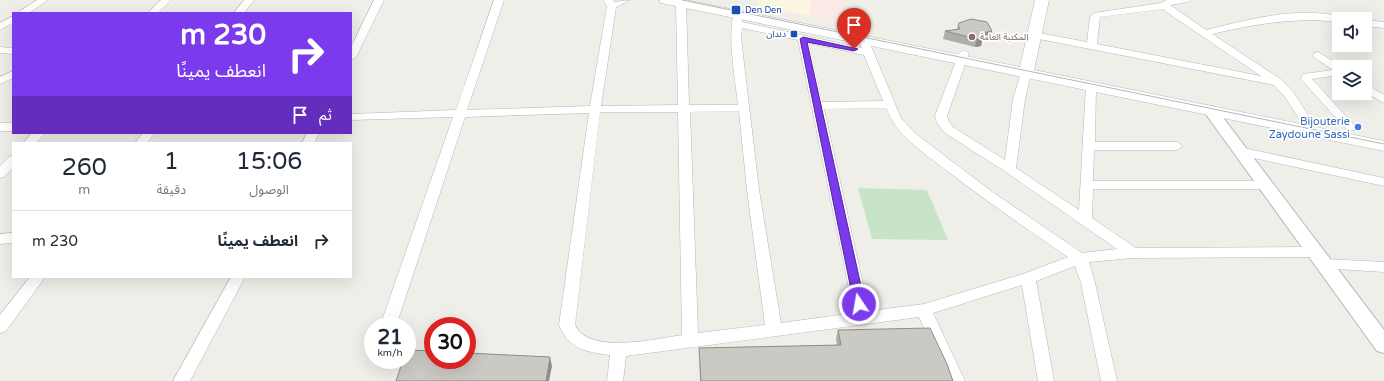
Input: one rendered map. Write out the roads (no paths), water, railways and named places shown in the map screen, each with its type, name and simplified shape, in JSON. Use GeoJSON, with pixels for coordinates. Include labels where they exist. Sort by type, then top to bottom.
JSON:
{"type":"FeatureCollection","features":[{"type":"Feature","properties":{"kind":"main road"},"geometry":{"type":"LineString","coordinates":[[666,0],[737,20],[865,46],[963,57]]}},
{"type":"Feature","properties":{"kind":"main road"},"geometry":{"type":"LineString","coordinates":[[706,0],[963,57],[1027,69],[1091,86],[1384,146]]}},
{"type":"Feature","properties":{"kind":"main road"},"geometry":{"type":"LineString","coordinates":[[1027,69],[1042,0]]}},
{"type":"Feature","properties":{"kind":"street"},"geometry":{"type":"LineString","coordinates":[[24,12],[43,0]]}},
{"type":"Feature","properties":{"kind":"street"},"geometry":{"type":"LineString","coordinates":[[154,12],[166,0]]}},
{"type":"Feature","properties":{"kind":"street"},"geometry":{"type":"LineString","coordinates":[[240,12],[249,0]]}},
{"type":"Feature","properties":{"kind":"street"},"geometry":{"type":"LineString","coordinates":[[352,55],[379,0]]}},
{"type":"Feature","properties":{"kind":"street"},"geometry":{"type":"LineString","coordinates":[[391,317],[500,0]]}},
{"type":"Feature","properties":{"kind":"street"},"geometry":{"type":"LineString","coordinates":[[625,0],[610,3],[567,325],[569,333],[577,340],[590,345],[619,350],[924,310],[1028,278],[1080,258],[1133,253],[1320,258],[1384,267]]}},
{"type":"Feature","properties":{"kind":"street"},"geometry":{"type":"LineString","coordinates":[[1166,6],[1166,3],[1185,0]]}},
{"type":"Feature","properties":{"kind":"street"},"geometry":{"type":"LineString","coordinates":[[681,3],[685,108],[690,341]]}},
{"type":"Feature","properties":{"kind":"street"},"geometry":{"type":"LineString","coordinates":[[1092,46],[1095,17],[1097,15],[1166,6],[1278,82],[1290,95],[1304,118]]}},
{"type":"Feature","properties":{"kind":"street"},"geometry":{"type":"LineString","coordinates":[[1204,33],[1281,16],[1308,15],[1332,18]]}},
{"type":"Feature","properties":{"kind":"street"},"geometry":{"type":"LineString","coordinates":[[0,27],[12,20]]}},
{"type":"Feature","properties":{"kind":"street"},"geometry":{"type":"LineString","coordinates":[[774,330],[753,190],[736,38],[737,20],[803,39],[865,46],[896,118],[912,137],[986,194],[1080,258],[1088,283],[1109,381]]}},
{"type":"Feature","properties":{"kind":"street"},"geometry":{"type":"LineString","coordinates":[[1372,23],[1384,25]]}},
{"type":"Feature","properties":{"kind":"street"},"geometry":{"type":"LineString","coordinates":[[1034,35],[1278,82]]}},
{"type":"Feature","properties":{"kind":"street"},"geometry":{"type":"LineString","coordinates":[[803,39],[816,106],[863,319]]}},
{"type":"Feature","properties":{"kind":"street"},"geometry":{"type":"LineString","coordinates":[[0,50],[12,51]]}},
{"type":"Feature","properties":{"kind":"street"},"geometry":{"type":"LineString","coordinates":[[1318,55],[1332,66]]}},
{"type":"Feature","properties":{"kind":"street"},"geometry":{"type":"LineString","coordinates":[[963,57],[941,116],[943,123],[949,130],[1010,169],[1133,253]]}},
{"type":"Feature","properties":{"kind":"street"},"geometry":{"type":"LineString","coordinates":[[1010,169],[1019,99],[1027,69]]}},
{"type":"Feature","properties":{"kind":"street"},"geometry":{"type":"LineString","coordinates":[[1332,72],[1307,76],[1306,79],[1351,128]]}},
{"type":"Feature","properties":{"kind":"street"},"geometry":{"type":"LineString","coordinates":[[0,81],[12,75]]}},
{"type":"Feature","properties":{"kind":"street"},"geometry":{"type":"LineString","coordinates":[[1085,221],[1090,146],[1091,86]]}},
{"type":"Feature","properties":{"kind":"street"},"geometry":{"type":"LineString","coordinates":[[1372,92],[1384,100]]}},
{"type":"Feature","properties":{"kind":"street"},"geometry":{"type":"LineString","coordinates":[[816,106],[890,104]]}},
{"type":"Feature","properties":{"kind":"street"},"geometry":{"type":"LineString","coordinates":[[352,117],[595,109],[745,108]]}},
{"type":"Feature","properties":{"kind":"street"},"geometry":{"type":"LineString","coordinates":[[1210,110],[1264,185],[1384,345]]}},
{"type":"Feature","properties":{"kind":"street"},"geometry":{"type":"LineString","coordinates":[[0,127],[12,126]]}},
{"type":"Feature","properties":{"kind":"street"},"geometry":{"type":"LineString","coordinates":[[30,142],[38,134]]}},
{"type":"Feature","properties":{"kind":"street"},"geometry":{"type":"LineString","coordinates":[[142,142],[148,134]]}},
{"type":"Feature","properties":{"kind":"street"},"geometry":{"type":"LineString","coordinates":[[1090,146],[1177,146]]}},
{"type":"Feature","properties":{"kind":"street"},"geometry":{"type":"LineString","coordinates":[[1239,151],[1384,182]]}},
{"type":"Feature","properties":{"kind":"street"},"geometry":{"type":"LineString","coordinates":[[0,174],[12,161]]}},
{"type":"Feature","properties":{"kind":"street"},"geometry":{"type":"LineString","coordinates":[[1087,185],[1264,185]]}},
{"type":"Feature","properties":{"kind":"street"},"geometry":{"type":"LineString","coordinates":[[0,238],[12,238]]}},
{"type":"Feature","properties":{"kind":"street"},"geometry":{"type":"LineString","coordinates":[[0,327],[37,278]]}},
{"type":"Feature","properties":{"kind":"street"},"geometry":{"type":"LineString","coordinates":[[181,381],[237,278]]}},
{"type":"Feature","properties":{"kind":"street"},"geometry":{"type":"LineString","coordinates":[[1028,278],[1046,381]]}},
{"type":"Feature","properties":{"kind":"street"},"geometry":{"type":"LineString","coordinates":[[924,310],[957,381]]}},
{"type":"Feature","properties":{"kind":"street"},"geometry":{"type":"LineString","coordinates":[[615,381],[619,350]]}},
{"type":"Feature","properties":{"kind":"tram line"},"geometry":{"type":"LineString","coordinates":[[682,0],[1384,144]]}},
{"type":"Feature","properties":{"kind":"place","name":"Den Den"},"geometry":{"type":"Point","coordinates":[736,10]}},
{"type":"Feature","properties":{"kind":"place","name":"دندان"},"geometry":{"type":"Point","coordinates":[794,34]}},
{"type":"Feature","properties":{"kind":"place","name":"المكتبة العامة"},"geometry":{"type":"Point","coordinates":[972,37]}},
{"type":"Feature","properties":{"kind":"place","name":"Bijouterie Zaydoune Sassi"},"geometry":{"type":"Point","coordinates":[1358,127]}}]}
